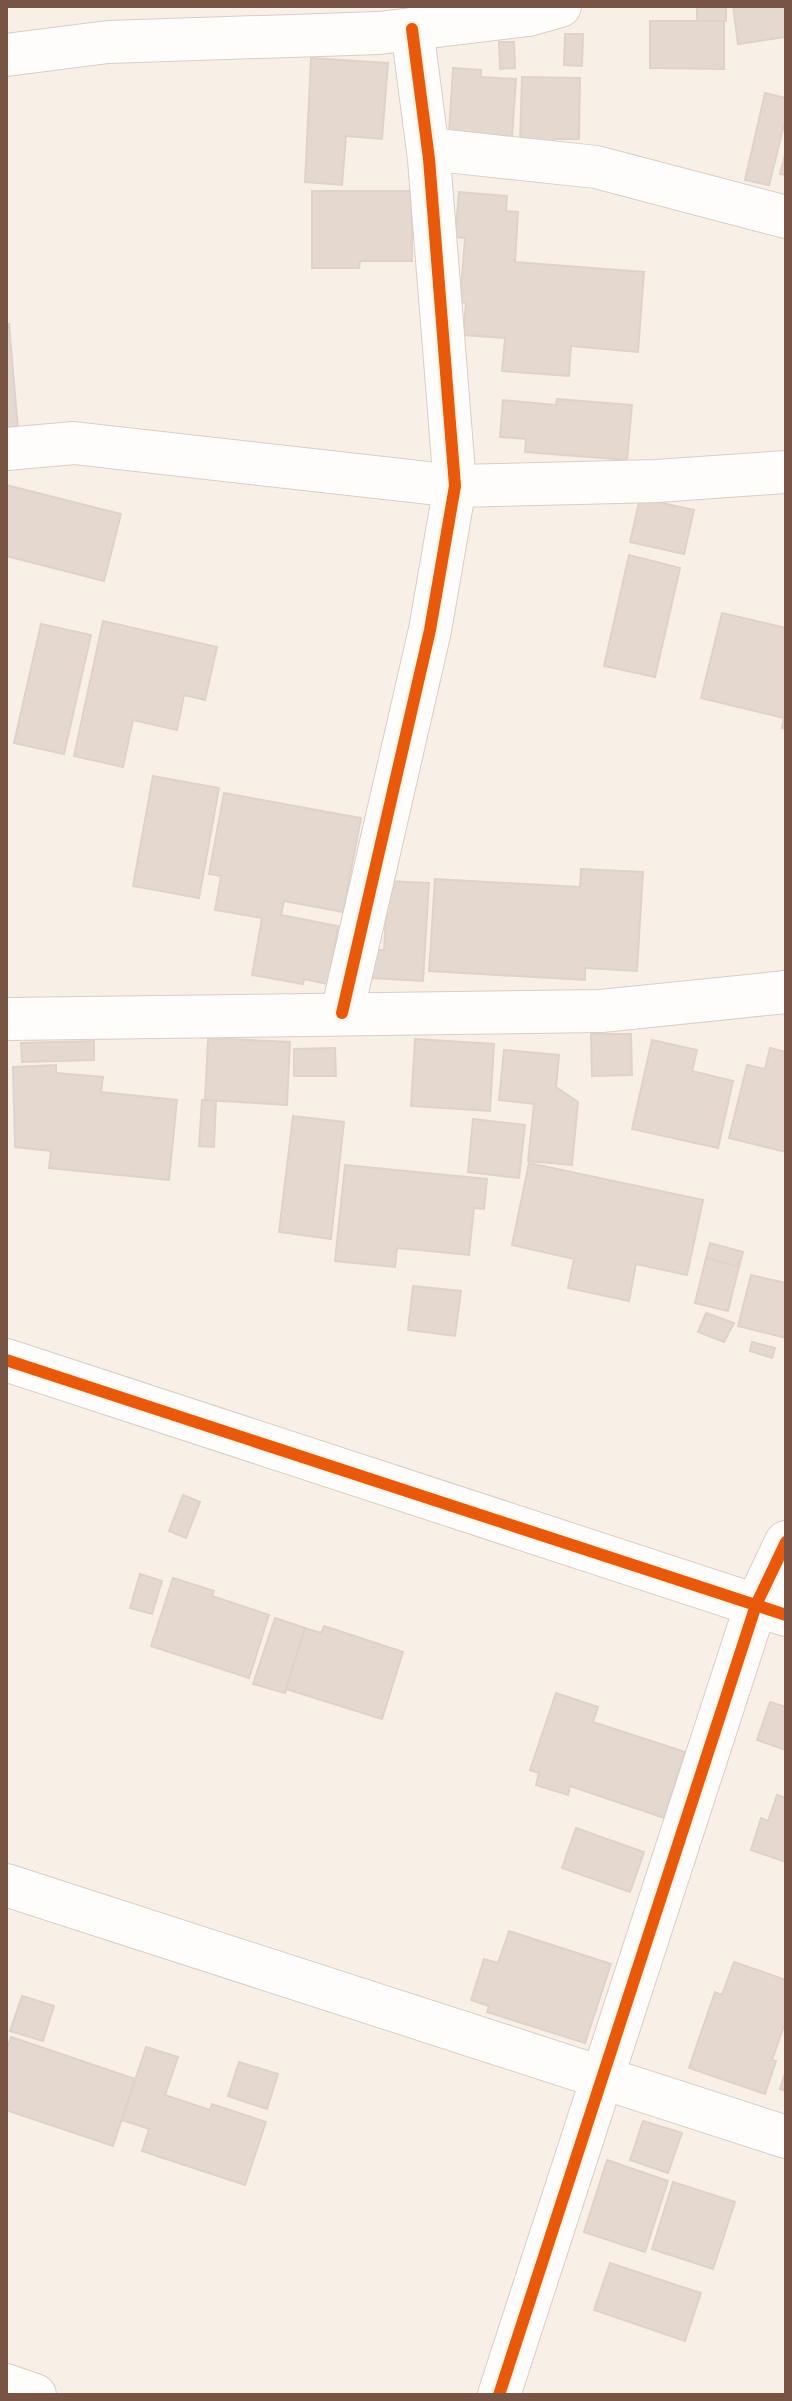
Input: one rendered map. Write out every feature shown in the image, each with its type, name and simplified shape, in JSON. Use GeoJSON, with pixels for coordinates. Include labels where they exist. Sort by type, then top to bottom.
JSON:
{"type":"FeatureCollection","features":[{"type":"Feature","properties":{"kind":"street"},"geometry":{"type":"LineString","coordinates":[[6,55],[108,42],[528,15],[560,6]]}},
{"type":"Feature","properties":{"kind":"street"},"geometry":{"type":"LineString","coordinates":[[342,1013],[430,630],[455,486],[428,149],[391,23]]}},
{"type":"Feature","properties":{"kind":"street"},"geometry":{"type":"LineString","coordinates":[[428,149],[596,167],[786,217]]}},
{"type":"Feature","properties":{"kind":"street"},"geometry":{"type":"LineString","coordinates":[[6,449],[74,443],[455,486],[657,481],[786,472]]}},
{"type":"Feature","properties":{"kind":"street"},"geometry":{"type":"LineString","coordinates":[[6,1019],[601,1011],[786,992]]}},
{"type":"Feature","properties":{"kind":"street"},"geometry":{"type":"LineString","coordinates":[[6,1360],[771,1610]]}},
{"type":"Feature","properties":{"kind":"street"},"geometry":{"type":"LineString","coordinates":[[499,2395],[602,2078],[771,1610],[786,1542]]}},
{"type":"Feature","properties":{"kind":"street"},"geometry":{"type":"LineString","coordinates":[[6,1885],[786,2137]]}},
{"type":"Feature","properties":{"kind":"street"},"geometry":{"type":"LineString","coordinates":[[6,2385],[35,2395]]}},
{"type":"Feature","properties":{"kind":"building"},"geometry":{"type":"Polygon","coordinates":[[[697,6],[726,6],[726,21],[697,21],[697,6]]]}},
{"type":"Feature","properties":{"kind":"building"},"geometry":{"type":"Polygon","coordinates":[[[733,6],[786,6],[786,37],[738,44],[733,6]]]}},
{"type":"Feature","properties":{"kind":"building"},"geometry":{"type":"Polygon","coordinates":[[[650,21],[724,21],[724,69],[650,68],[650,21]]]}},
{"type":"Feature","properties":{"kind":"building"},"geometry":{"type":"Polygon","coordinates":[[[565,34],[583,34],[582,66],[564,65],[565,34]]]}},
{"type":"Feature","properties":{"kind":"building"},"geometry":{"type":"Polygon","coordinates":[[[499,42],[514,42],[515,68],[500,69],[499,42]]]}},
{"type":"Feature","properties":{"kind":"building"},"geometry":{"type":"Polygon","coordinates":[[[311,58],[388,63],[382,139],[346,136],[342,185],[305,182],[311,58]]]}},
{"type":"Feature","properties":{"kind":"building"},"geometry":{"type":"Polygon","coordinates":[[[453,68],[481,70],[481,77],[516,79],[512,137],[449,133],[453,68]]]}},
{"type":"Feature","properties":{"kind":"building"},"geometry":{"type":"Polygon","coordinates":[[[522,77],[580,78],[579,139],[554,139],[553,144],[520,143],[522,77]]]}},
{"type":"Feature","properties":{"kind":"building"},"geometry":{"type":"Polygon","coordinates":[[[765,93],[786,98],[786,117],[769,185],[745,180],[765,93]]]}},
{"type":"Feature","properties":{"kind":"building"},"geometry":{"type":"Polygon","coordinates":[[[786,151],[786,175],[780,174],[786,151]]]}},
{"type":"Feature","properties":{"kind":"building"},"geometry":{"type":"Polygon","coordinates":[[[312,191],[412,191],[412,261],[360,261],[359,268],[312,268],[312,191]]]}},
{"type":"Feature","properties":{"kind":"building"},"geometry":{"type":"Polygon","coordinates":[[[459,192],[507,196],[506,211],[518,212],[515,262],[644,272],[638,352],[571,346],[569,376],[502,371],[505,338],[463,335],[466,303],[460,302],[465,238],[455,237],[459,192]]]}},
{"type":"Feature","properties":{"kind":"building"},"geometry":{"type":"Polygon","coordinates":[[[9,324],[18,429],[6,430],[6,325],[9,324]]]}},
{"type":"Feature","properties":{"kind":"building"},"geometry":{"type":"Polygon","coordinates":[[[557,399],[632,405],[627,460],[525,452],[526,439],[500,437],[503,400],[556,405],[557,399]]]}},
{"type":"Feature","properties":{"kind":"building"},"geometry":{"type":"Polygon","coordinates":[[[6,485],[121,514],[104,581],[6,556],[6,485]]]}},
{"type":"Feature","properties":{"kind":"building"},"geometry":{"type":"Polygon","coordinates":[[[640,498],[694,510],[684,554],[630,542],[640,498]]]}},
{"type":"Feature","properties":{"kind":"building"},"geometry":{"type":"Polygon","coordinates":[[[629,555],[680,568],[655,677],[604,666],[629,555]]]}},
{"type":"Feature","properties":{"kind":"building"},"geometry":{"type":"Polygon","coordinates":[[[722,613],[786,628],[786,729],[782,728],[784,718],[701,698],[722,613]]]}},
{"type":"Feature","properties":{"kind":"building"},"geometry":{"type":"Polygon","coordinates":[[[103,621],[217,647],[205,700],[184,695],[177,730],[133,720],[123,767],[74,756],[103,621]]]}},
{"type":"Feature","properties":{"kind":"building"},"geometry":{"type":"Polygon","coordinates":[[[41,624],[91,635],[64,754],[14,743],[41,624]]]}},
{"type":"Feature","properties":{"kind":"building"},"geometry":{"type":"Polygon","coordinates":[[[153,776],[219,788],[199,898],[133,886],[153,776]]]}},
{"type":"Feature","properties":{"kind":"building"},"geometry":{"type":"Polygon","coordinates":[[[224,793],[361,818],[343,912],[284,901],[281,915],[338,926],[328,984],[304,979],[303,984],[252,975],[262,918],[215,910],[221,876],[209,874],[224,793]]]}},
{"type":"Feature","properties":{"kind":"building"},"geometry":{"type":"Polygon","coordinates":[[[581,869],[643,872],[637,971],[585,968],[585,980],[429,971],[435,879],[580,887],[581,869]]]}},
{"type":"Feature","properties":{"kind":"building"},"geometry":{"type":"Polygon","coordinates":[[[388,881],[429,883],[423,981],[372,978],[374,950],[384,950],[388,881]]]}},
{"type":"Feature","properties":{"kind":"building"},"geometry":{"type":"Polygon","coordinates":[[[591,1034],[631,1034],[632,1075],[592,1076],[591,1034]]]}},
{"type":"Feature","properties":{"kind":"building"},"geometry":{"type":"Polygon","coordinates":[[[208,1038],[290,1042],[287,1105],[205,1100],[208,1038]]]}},
{"type":"Feature","properties":{"kind":"building"},"geometry":{"type":"Polygon","coordinates":[[[415,1039],[494,1044],[490,1111],[411,1106],[415,1039]]]}},
{"type":"Feature","properties":{"kind":"building"},"geometry":{"type":"Polygon","coordinates":[[[652,1040],[697,1050],[692,1071],[733,1081],[718,1148],[632,1129],[652,1040]]]}},
{"type":"Feature","properties":{"kind":"building"},"geometry":{"type":"Polygon","coordinates":[[[94,1041],[94,1060],[22,1062],[21,1043],[94,1041]]]}},
{"type":"Feature","properties":{"kind":"building"},"geometry":{"type":"Polygon","coordinates":[[[335,1048],[336,1076],[294,1076],[294,1049],[335,1048]]]}},
{"type":"Feature","properties":{"kind":"building"},"geometry":{"type":"Polygon","coordinates":[[[770,1048],[786,1052],[786,1152],[729,1138],[747,1065],[765,1069],[770,1048]]]}},
{"type":"Feature","properties":{"kind":"building"},"geometry":{"type":"Polygon","coordinates":[[[504,1050],[559,1055],[556,1087],[578,1102],[572,1165],[528,1161],[534,1104],[499,1100],[504,1050]]]}},
{"type":"Feature","properties":{"kind":"building"},"geometry":{"type":"Polygon","coordinates":[[[56,1065],[56,1073],[103,1077],[101,1092],[177,1100],[169,1180],[49,1168],[51,1151],[15,1147],[13,1067],[56,1065]]]}},
{"type":"Feature","properties":{"kind":"building"},"geometry":{"type":"Polygon","coordinates":[[[202,1100],[216,1101],[214,1147],[199,1146],[202,1100]]]}},
{"type":"Feature","properties":{"kind":"building"},"geometry":{"type":"Polygon","coordinates":[[[293,1116],[344,1122],[331,1239],[279,1232],[293,1116]]]}},
{"type":"Feature","properties":{"kind":"building"},"geometry":{"type":"Polygon","coordinates":[[[473,1119],[525,1125],[519,1178],[468,1172],[473,1119]]]}},
{"type":"Feature","properties":{"kind":"building"},"geometry":{"type":"Polygon","coordinates":[[[529,1163],[703,1200],[687,1275],[636,1264],[629,1301],[568,1288],[574,1259],[512,1245],[529,1163]]]}},
{"type":"Feature","properties":{"kind":"building"},"geometry":{"type":"Polygon","coordinates":[[[345,1165],[487,1179],[484,1209],[474,1208],[469,1255],[397,1248],[395,1267],[335,1261],[345,1165]]]}},
{"type":"Feature","properties":{"kind":"building"},"geometry":{"type":"Polygon","coordinates":[[[710,1243],[743,1252],[739,1267],[706,1258],[710,1243]]]}},
{"type":"Feature","properties":{"kind":"building"},"geometry":{"type":"Polygon","coordinates":[[[706,1258],[739,1267],[728,1311],[695,1303],[706,1258]]]}},
{"type":"Feature","properties":{"kind":"building"},"geometry":{"type":"Polygon","coordinates":[[[751,1275],[786,1283],[786,1338],[738,1326],[751,1275]]]}},
{"type":"Feature","properties":{"kind":"building"},"geometry":{"type":"Polygon","coordinates":[[[413,1286],[461,1291],[455,1336],[408,1330],[413,1286]]]}},
{"type":"Feature","properties":{"kind":"building"},"geometry":{"type":"Polygon","coordinates":[[[706,1313],[734,1323],[724,1342],[698,1332],[706,1313]]]}},
{"type":"Feature","properties":{"kind":"building"},"geometry":{"type":"Polygon","coordinates":[[[752,1342],[775,1348],[772,1358],[750,1351],[752,1342]]]}},
{"type":"Feature","properties":{"kind":"building"},"geometry":{"type":"Polygon","coordinates":[[[183,1495],[200,1502],[186,1538],[169,1531],[183,1495]]]}},
{"type":"Feature","properties":{"kind":"building"},"geometry":{"type":"Polygon","coordinates":[[[140,1574],[162,1581],[152,1614],[130,1608],[140,1574]]]}},
{"type":"Feature","properties":{"kind":"building"},"geometry":{"type":"Polygon","coordinates":[[[173,1578],[214,1591],[212,1596],[269,1615],[249,1678],[151,1646],[173,1578]]]}},
{"type":"Feature","properties":{"kind":"building"},"geometry":{"type":"Polygon","coordinates":[[[275,1618],[305,1628],[285,1693],[253,1684],[275,1618]]]}},
{"type":"Feature","properties":{"kind":"building"},"geometry":{"type":"Polygon","coordinates":[[[324,1626],[403,1652],[382,1719],[286,1689],[305,1628],[321,1633],[324,1626]]]}},
{"type":"Feature","properties":{"kind":"building"},"geometry":{"type":"Polygon","coordinates":[[[556,1693],[598,1707],[593,1722],[685,1752],[664,1818],[570,1786],[568,1795],[536,1785],[539,1773],[530,1770],[556,1693]]]}},
{"type":"Feature","properties":{"kind":"building"},"geometry":{"type":"Polygon","coordinates":[[[770,1702],[786,1707],[786,1750],[757,1740],[770,1702]]]}},
{"type":"Feature","properties":{"kind":"building"},"geometry":{"type":"Polygon","coordinates":[[[777,1795],[786,1798],[786,1862],[751,1850],[761,1818],[768,1821],[777,1795]]]}},
{"type":"Feature","properties":{"kind":"building"},"geometry":{"type":"Polygon","coordinates":[[[576,1828],[644,1852],[630,1892],[562,1868],[576,1828]]]}},
{"type":"Feature","properties":{"kind":"building"},"geometry":{"type":"Polygon","coordinates":[[[509,1931],[611,1964],[585,2043],[487,2012],[489,2006],[471,2000],[484,1959],[498,1963],[509,1931]]]}},
{"type":"Feature","properties":{"kind":"building"},"geometry":{"type":"Polygon","coordinates":[[[734,1962],[786,1980],[786,2020],[772,2060],[776,2061],[765,2094],[689,2068],[715,1992],[722,1995],[734,1962]]]}},
{"type":"Feature","properties":{"kind":"building"},"geometry":{"type":"Polygon","coordinates":[[[22,1996],[54,2006],[43,2041],[10,2031],[22,1996]]]}},
{"type":"Feature","properties":{"kind":"building"},"geometry":{"type":"Polygon","coordinates":[[[11,2037],[135,2079],[113,2146],[6,2110],[6,2051],[11,2037]]]}},
{"type":"Feature","properties":{"kind":"building"},"geometry":{"type":"Polygon","coordinates":[[[146,2047],[178,2057],[165,2095],[210,2110],[212,2104],[266,2122],[245,2185],[142,2151],[149,2129],[122,2120],[146,2047]]]}},
{"type":"Feature","properties":{"kind":"building"},"geometry":{"type":"Polygon","coordinates":[[[239,2062],[278,2074],[267,2109],[228,2096],[239,2062]]]}},
{"type":"Feature","properties":{"kind":"building"},"geometry":{"type":"Polygon","coordinates":[[[786,2070],[786,2091],[780,2089],[786,2070]]]}},
{"type":"Feature","properties":{"kind":"building"},"geometry":{"type":"Polygon","coordinates":[[[643,2121],[682,2133],[668,2173],[630,2160],[643,2121]]]}},
{"type":"Feature","properties":{"kind":"building"},"geometry":{"type":"Polygon","coordinates":[[[607,2160],[668,2181],[645,2252],[584,2232],[607,2160]]]}},
{"type":"Feature","properties":{"kind":"building"},"geometry":{"type":"Polygon","coordinates":[[[673,2182],[735,2202],[713,2269],[652,2249],[673,2182]]]}},
{"type":"Feature","properties":{"kind":"building"},"geometry":{"type":"Polygon","coordinates":[[[610,2263],[701,2293],[685,2341],[594,2310],[610,2263]]]}},
{"type":"Feature","properties":{"kind":"cycle path"},"geometry":{"type":"LineString","coordinates":[[342,1013],[430,630],[455,486],[429,159],[412,29]]}},
{"type":"Feature","properties":{"kind":"cycle path"},"geometry":{"type":"LineString","coordinates":[[6,1360],[786,1615]]}},
{"type":"Feature","properties":{"kind":"cycle path"},"geometry":{"type":"LineString","coordinates":[[499,2395],[756,1605],[786,1542]]}}]}
